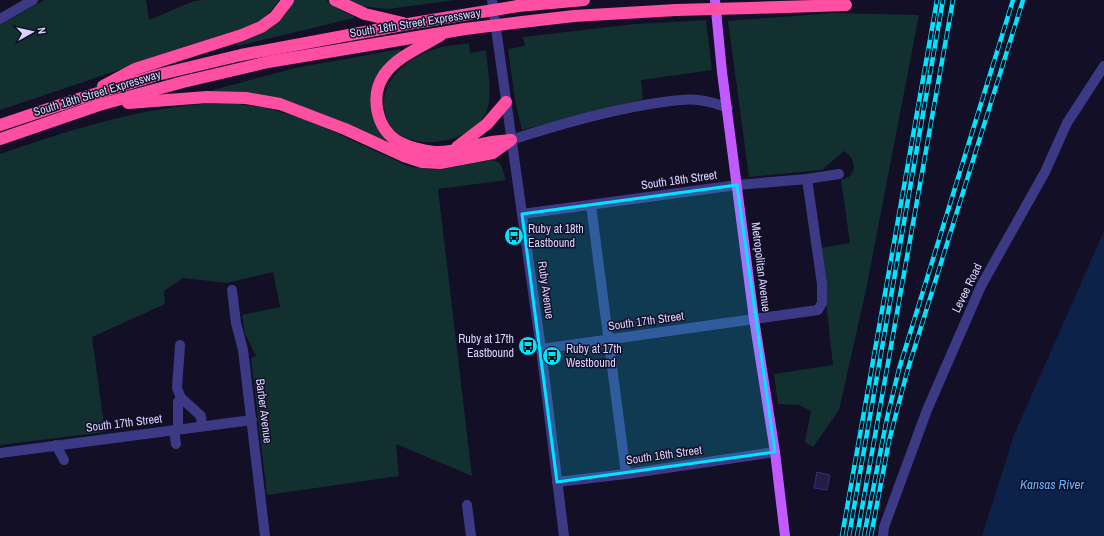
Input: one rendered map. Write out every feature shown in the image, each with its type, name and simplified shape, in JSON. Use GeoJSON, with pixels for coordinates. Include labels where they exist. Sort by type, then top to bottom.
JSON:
{"type":"FeatureCollection","features":[{"type":"Feature","properties":{"kind":"highway"},"geometry":{"type":"LineString","coordinates":[[75,100],[135,70],[242,35],[260,27],[275,17],[288,0]]}},
{"type":"Feature","properties":{"kind":"highway"},"geometry":{"type":"LineString","coordinates":[[335,0],[365,14],[408,24]]}},
{"type":"Feature","properties":{"kind":"highway","name":"South 18th Street Expressway"},"geometry":{"type":"LineString","coordinates":[[0,125],[157,75],[240,55],[408,24],[518,6],[584,0]]}},
{"type":"Feature","properties":{"kind":"highway","name":"South 18th Street Expressway"},"geometry":{"type":"LineString","coordinates":[[0,139],[99,105],[183,82],[268,62],[465,29],[574,16],[676,10],[846,5]]}},
{"type":"Feature","properties":{"kind":"highway"},"geometry":{"type":"LineString","coordinates":[[447,32],[403,57],[383,76],[376,100],[378,115],[385,129],[397,140],[413,147],[434,152],[451,151],[492,142],[511,140]]}},
{"type":"Feature","properties":{"kind":"highway"},"geometry":{"type":"LineString","coordinates":[[99,105],[207,97],[246,98],[280,104],[345,129],[404,156],[422,162],[440,163],[493,153],[511,140]]}},
{"type":"Feature","properties":{"kind":"highway"},"geometry":{"type":"LineString","coordinates":[[451,151],[487,124],[506,102]]}},
{"type":"Feature","properties":{"kind":"main road","name":"Metropolitan Avenue"},"geometry":{"type":"LineString","coordinates":[[715,0],[754,319],[775,452],[785,536]]}},
{"type":"Feature","properties":{"kind":"street"},"geometry":{"type":"LineString","coordinates":[[0,19],[33,0]]}},
{"type":"Feature","properties":{"kind":"street","name":"Ruby Avenue"},"geometry":{"type":"LineString","coordinates":[[492,0],[541,349],[557,482],[561,536]]}},
{"type":"Feature","properties":{"kind":"street","name":"Levee Road"},"geometry":{"type":"LineString","coordinates":[[883,536],[884,527],[927,410],[981,286],[1045,172],[1067,123],[1104,66]]}},
{"type":"Feature","properties":{"kind":"street"},"geometry":{"type":"LineString","coordinates":[[511,140],[550,127],[620,109],[678,100],[712,102],[728,108]]}},
{"type":"Feature","properties":{"kind":"street","name":"South 18th Street"},"geometry":{"type":"LineString","coordinates":[[522,214],[737,185],[807,179],[839,174]]}},
{"type":"Feature","properties":{"kind":"street","name":"South 17th Street"},"geometry":{"type":"LineString","coordinates":[[541,349],[818,310],[822,303],[822,284],[807,179]]}},
{"type":"Feature","properties":{"kind":"street"},"geometry":{"type":"LineString","coordinates":[[591,205],[626,474]]}},
{"type":"Feature","properties":{"kind":"street","name":"Barber Avenue"},"geometry":{"type":"LineString","coordinates":[[232,290],[236,322],[243,350],[265,536]]}},
{"type":"Feature","properties":{"kind":"street"},"geometry":{"type":"LineString","coordinates":[[180,345],[177,388],[181,398],[201,416],[202,426]]}},
{"type":"Feature","properties":{"kind":"street"},"geometry":{"type":"LineString","coordinates":[[176,444],[178,402],[181,398]]}},
{"type":"Feature","properties":{"kind":"street","name":"South 17th Street"},"geometry":{"type":"LineString","coordinates":[[0,453],[252,420]]}},
{"type":"Feature","properties":{"kind":"street"},"geometry":{"type":"LineString","coordinates":[[56,445],[64,460]]}},
{"type":"Feature","properties":{"kind":"street","name":"South 16th Street"},"geometry":{"type":"LineString","coordinates":[[557,482],[626,474],[775,452]]}},
{"type":"Feature","properties":{"kind":"street"},"geometry":{"type":"LineString","coordinates":[[467,505],[471,536]]}},
{"type":"Feature","properties":{"kind":"highlighted area"},"geometry":{"type":"Polygon","coordinates":[[[737,185],[775,452],[557,482],[522,214],[737,185]]]}},
{"type":"Feature","properties":{"kind":"green space"},"geometry":{"type":"Polygon","coordinates":[[[44,0],[146,0],[149,20],[194,1],[279,0],[273,9],[265,16],[247,27],[0,110],[0,25],[44,0]]]}},
{"type":"Feature","properties":{"kind":"green space"},"geometry":{"type":"Polygon","coordinates":[[[292,0],[326,0],[342,11],[354,16],[354,18],[237,46],[235,41],[292,0]]]}},
{"type":"Feature","properties":{"kind":"green space"},"geometry":{"type":"Polygon","coordinates":[[[349,0],[455,0],[388,9],[361,6],[349,0]]]}},
{"type":"Feature","properties":{"kind":"green space"},"geometry":{"type":"Polygon","coordinates":[[[832,13],[919,15],[866,290],[839,410],[813,447],[805,442],[811,411],[799,405],[778,404],[774,374],[833,365],[820,248],[850,243],[841,180],[850,176],[854,166],[852,159],[844,151],[822,170],[749,177],[728,21],[832,13]]]}},
{"type":"Feature","properties":{"kind":"green space"},"geometry":{"type":"Polygon","coordinates":[[[706,20],[712,70],[641,80],[643,99],[522,130],[515,100],[508,49],[525,46],[523,37],[635,24],[706,20]]]}},
{"type":"Feature","properties":{"kind":"green space"},"geometry":{"type":"Polygon","coordinates":[[[469,43],[470,53],[486,50],[490,97],[487,110],[481,121],[472,129],[460,136],[433,142],[407,138],[396,132],[387,120],[384,105],[385,94],[395,75],[402,67],[432,50],[445,46],[469,43]]]}},
{"type":"Feature","properties":{"kind":"green space"},"geometry":{"type":"Polygon","coordinates":[[[400,49],[402,53],[378,78],[385,139],[383,141],[296,104],[215,93],[213,90],[295,68],[400,49]]]}},
{"type":"Feature","properties":{"kind":"green space"},"geometry":{"type":"Polygon","coordinates":[[[227,103],[263,107],[301,118],[410,167],[439,170],[490,160],[500,164],[506,180],[438,189],[472,476],[396,444],[399,476],[267,495],[251,358],[256,356],[245,334],[242,315],[280,307],[273,272],[227,283],[183,278],[164,291],[165,304],[92,337],[105,432],[0,445],[0,154],[83,127],[140,113],[198,104],[227,103]]]}},
{"type":"Feature","properties":{"kind":"water","name":"Kansas River"},"geometry":{"type":"Polygon","coordinates":[[[1104,231],[1104,536],[982,536],[1014,435],[1104,231]]]}},
{"type":"Feature","properties":{"kind":"building"},"geometry":{"type":"Polygon","coordinates":[[[817,472],[830,475],[827,490],[814,488],[817,472]]]}},
{"type":"Feature","properties":{"kind":"railway"},"geometry":{"type":"LineString","coordinates":[[842,536],[937,0]]}},
{"type":"Feature","properties":{"kind":"railway"},"geometry":{"type":"LineString","coordinates":[[849,536],[943,0]]}},
{"type":"Feature","properties":{"kind":"railway"},"geometry":{"type":"LineString","coordinates":[[857,536],[953,0]]}},
{"type":"Feature","properties":{"kind":"railway"},"geometry":{"type":"LineString","coordinates":[[864,536],[887,418],[899,369],[1013,0]]}},
{"type":"Feature","properties":{"kind":"railway"},"geometry":{"type":"LineString","coordinates":[[871,536],[889,441],[907,372],[1023,0]]}},
{"type":"Feature","properties":{"kind":"place","name":"Ruby at 18th Eastbound"},"geometry":{"type":"Point","coordinates":[514,236]}},
{"type":"Feature","properties":{"kind":"place","name":"Ruby at 17th Eastbound"},"geometry":{"type":"Point","coordinates":[528,346]}},
{"type":"Feature","properties":{"kind":"place","name":"Ruby at 17th Westbound"},"geometry":{"type":"Point","coordinates":[552,356]}}]}
